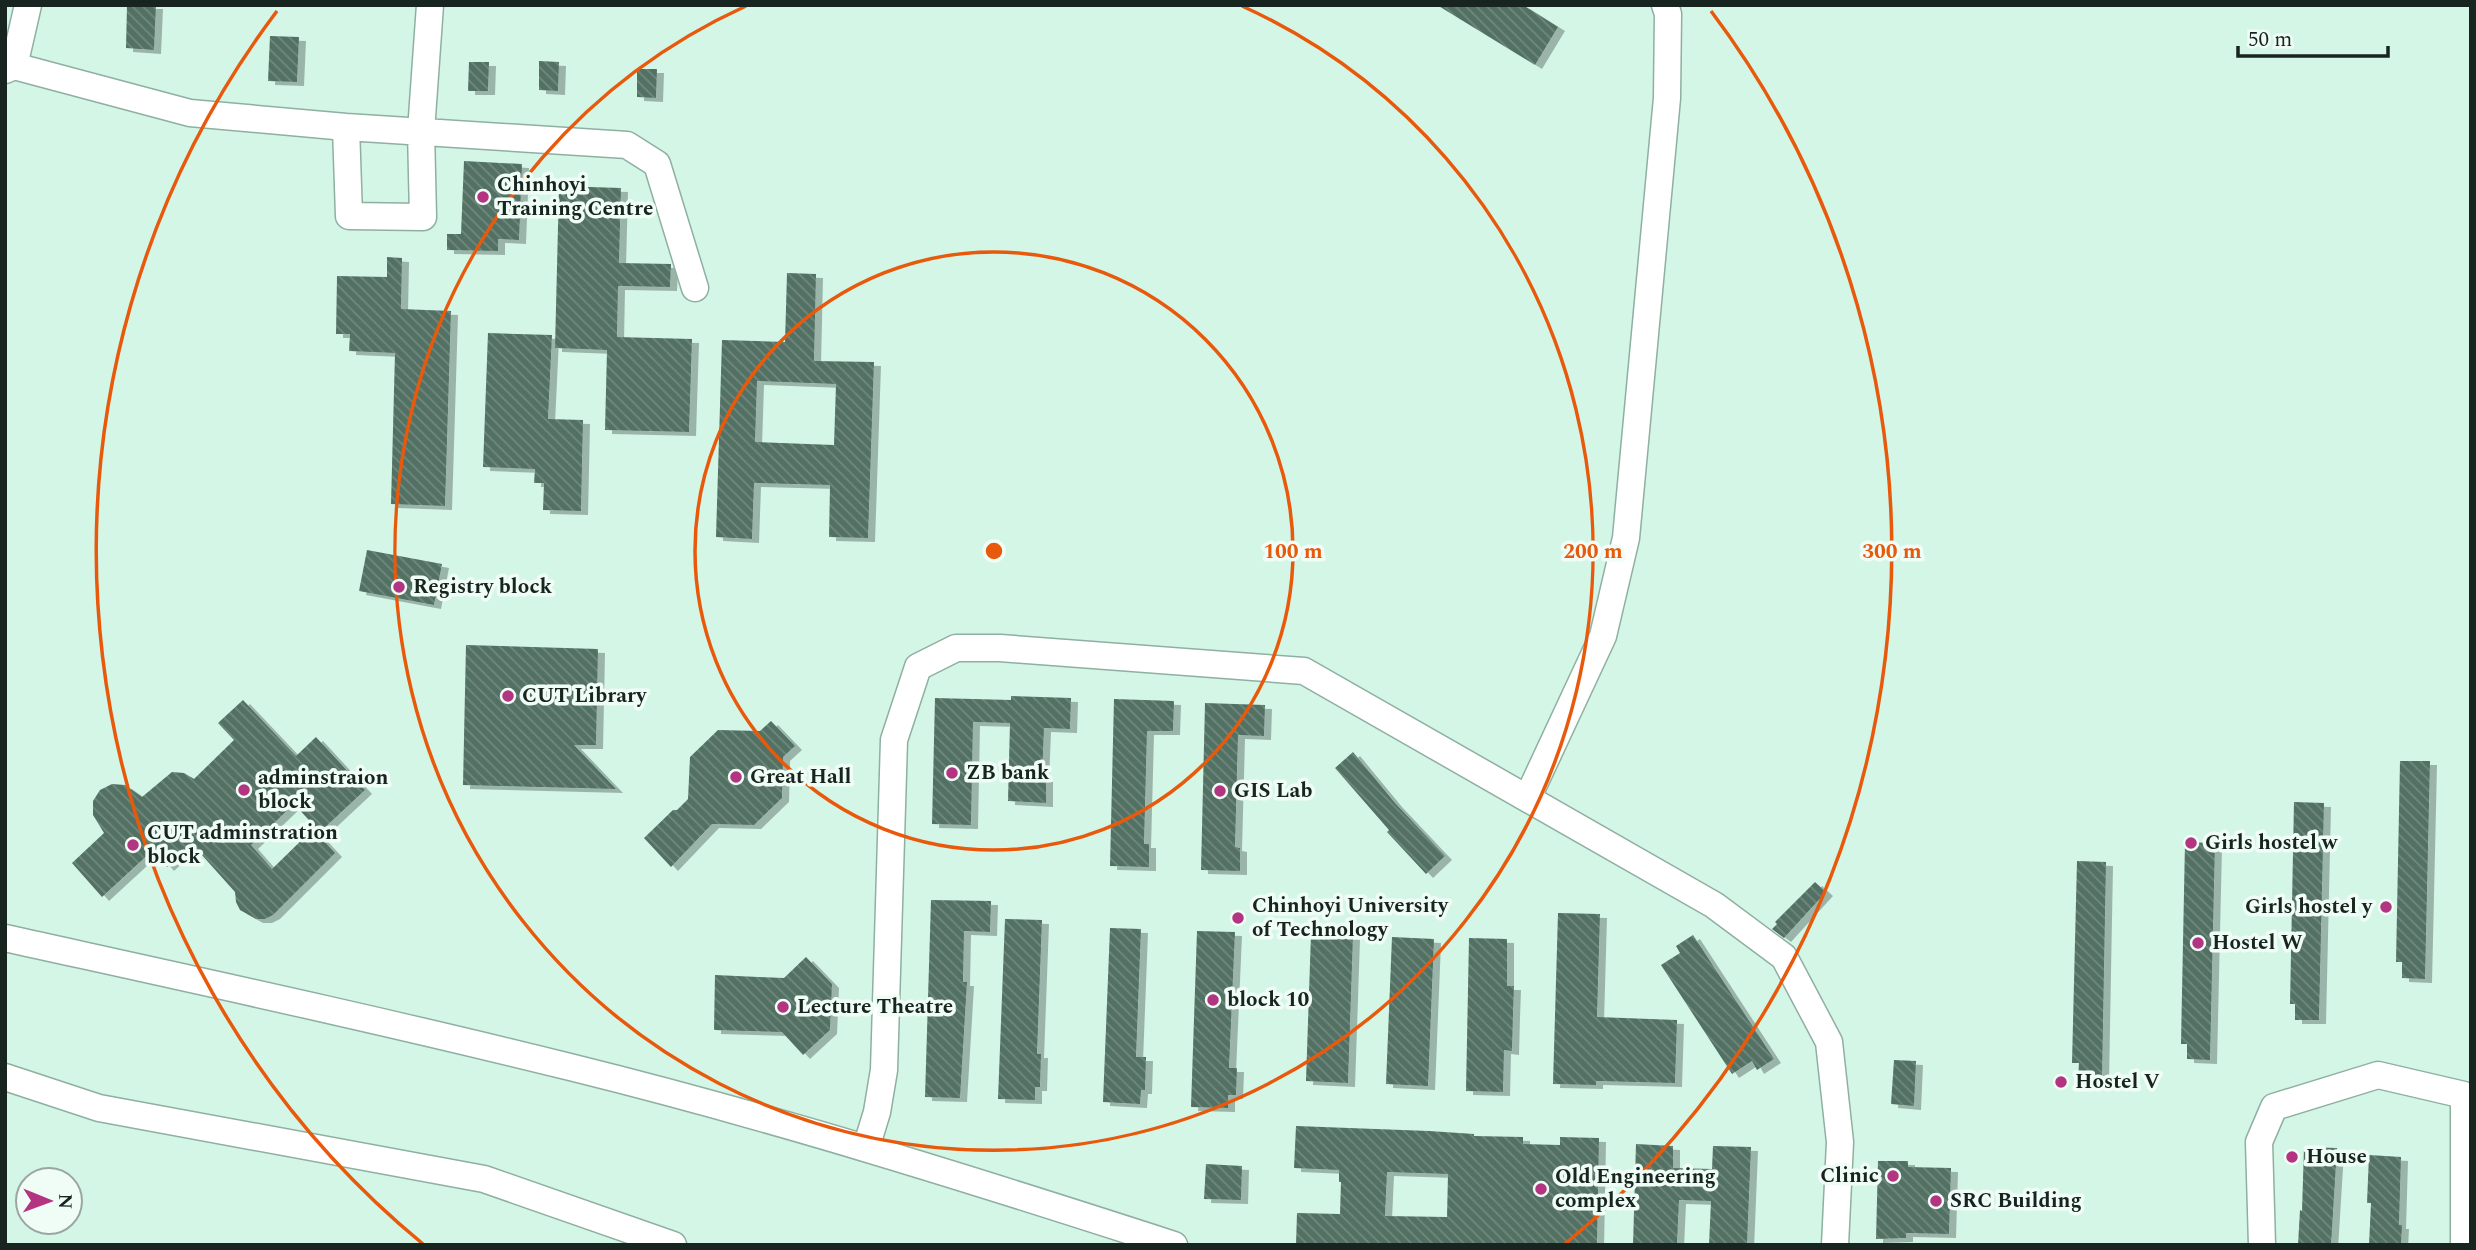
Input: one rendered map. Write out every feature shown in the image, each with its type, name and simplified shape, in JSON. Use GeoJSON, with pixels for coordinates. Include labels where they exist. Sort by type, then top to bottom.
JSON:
{"type":"FeatureCollection","features":[{"type":"Feature","properties":{"kind":"lane"},"geometry":{"type":"LineString","coordinates":[[29,5],[10,68],[190,113],[346,127],[627,145],[657,164],[695,288]]}},
{"type":"Feature","properties":{"kind":"lane"},"geometry":{"type":"LineString","coordinates":[[346,127],[349,216],[424,216],[421,131],[430,5]]}},
{"type":"Feature","properties":{"kind":"lane"},"geometry":{"type":"LineString","coordinates":[[1528,797],[1603,636],[1626,538],[1667,98],[1668,14],[1665,5]]}},
{"type":"Feature","properties":{"kind":"lane"},"geometry":{"type":"LineString","coordinates":[[866,1148],[877,1112],[884,1070],[894,740],[918,667],[956,648],[1000,648],[1304,671],[1714,905],[1784,957],[1829,1042],[1840,1142],[1835,1245]]}},
{"type":"Feature","properties":{"kind":"lane"},"geometry":{"type":"LineString","coordinates":[[5,938],[402,1026],[577,1068],[866,1148],[1174,1245]]}},
{"type":"Feature","properties":{"kind":"lane"},"geometry":{"type":"LineString","coordinates":[[2262,1245],[2259,1142],[2274,1107],[2378,1075],[2467,1094],[2464,1245]]}},
{"type":"Feature","properties":{"kind":"lane"},"geometry":{"type":"LineString","coordinates":[[5,1077],[99,1108],[484,1180],[661,1243]]}},
{"type":"Feature","properties":{"kind":"building"},"geometry":{"type":"Polygon","coordinates":[[[127,5],[156,5],[154,50],[126,48],[127,5]]]}},
{"type":"Feature","properties":{"kind":"building"},"geometry":{"type":"Polygon","coordinates":[[[1437,5],[1523,5],[1558,27],[1535,65],[1437,5]]]}},
{"type":"Feature","properties":{"kind":"building"},"geometry":{"type":"Polygon","coordinates":[[[270,36],[299,37],[297,82],[268,81],[270,36]]]}},
{"type":"Feature","properties":{"kind":"building"},"geometry":{"type":"Polygon","coordinates":[[[539,61],[559,62],[558,91],[539,90],[539,61]]]}},
{"type":"Feature","properties":{"kind":"building"},"geometry":{"type":"Polygon","coordinates":[[[469,62],[489,62],[488,91],[468,91],[469,62]]]}},
{"type":"Feature","properties":{"kind":"building"},"geometry":{"type":"Polygon","coordinates":[[[637,69],[657,69],[656,98],[637,97],[637,69]]]}},
{"type":"Feature","properties":{"kind":"building"},"geometry":{"type":"Polygon","coordinates":[[[464,161],[522,164],[519,240],[498,239],[498,251],[447,250],[447,234],[461,234],[464,161]]]}},
{"type":"Feature","properties":{"kind":"building"},"geometry":{"type":"Polygon","coordinates":[[[559,186],[621,188],[619,263],[671,264],[670,287],[618,286],[617,337],[692,339],[689,432],[605,430],[607,350],[555,348],[559,186]]]}},
{"type":"Feature","properties":{"kind":"building"},"geometry":{"type":"Polygon","coordinates":[[[387,257],[402,258],[401,309],[451,311],[445,506],[391,504],[395,353],[349,351],[350,334],[336,334],[337,276],[387,277],[387,257]]]}},
{"type":"Feature","properties":{"kind":"building"},"geometry":{"type":"Polygon","coordinates":[[[787,273],[816,274],[814,361],[874,362],[868,538],[829,537],[830,485],[754,483],[752,539],[716,537],[722,340],[785,342],[787,273]],[[757,381],[755,442],[834,445],[836,384],[757,381]]]}},
{"type":"Feature","properties":{"kind":"building"},"geometry":{"type":"Polygon","coordinates":[[[488,333],[552,335],[548,419],[583,420],[581,511],[543,510],[544,483],[534,483],[535,469],[483,467],[488,333]]]}},
{"type":"Feature","properties":{"kind":"building"},"geometry":{"type":"Polygon","coordinates":[[[367,550],[442,564],[434,605],[359,591],[367,550]]]}},
{"type":"Feature","properties":{"kind":"building"},"geometry":{"type":"Polygon","coordinates":[[[466,645],[598,649],[596,745],[574,745],[616,789],[463,785],[466,645]]]}},
{"type":"Feature","properties":{"kind":"building"},"geometry":{"type":"Polygon","coordinates":[[[1011,696],[1071,698],[1070,729],[1044,728],[1042,778],[1046,778],[1046,803],[1008,801],[1010,723],[973,722],[971,825],[932,824],[935,698],[1011,700],[1011,696]]]}},
{"type":"Feature","properties":{"kind":"building"},"geometry":{"type":"Polygon","coordinates":[[[1114,699],[1174,701],[1173,731],[1147,731],[1144,844],[1149,844],[1149,867],[1110,866],[1114,699]]]}},
{"type":"Feature","properties":{"kind":"building"},"geometry":{"type":"Polygon","coordinates":[[[243,700],[296,756],[316,737],[365,790],[320,832],[294,804],[251,845],[272,869],[313,829],[335,853],[273,915],[265,919],[256,919],[240,910],[235,892],[192,844],[167,867],[153,850],[102,897],[72,863],[104,833],[93,815],[93,801],[100,790],[112,784],[125,785],[142,797],[172,772],[184,773],[194,779],[234,740],[218,723],[243,700]]]}},
{"type":"Feature","properties":{"kind":"building","name":"GIS Lab"},"geometry":{"type":"Polygon","coordinates":[[[1205,703],[1265,705],[1264,736],[1238,735],[1235,847],[1240,848],[1240,871],[1201,870],[1205,703]]]}},
{"type":"Feature","properties":{"kind":"building","name":"Great Hall"},"geometry":{"type":"Polygon","coordinates":[[[771,721],[795,746],[783,757],[782,798],[754,825],[712,824],[671,867],[644,838],[688,799],[690,757],[718,730],[760,731],[771,721]]]}},
{"type":"Feature","properties":{"kind":"building"},"geometry":{"type":"Polygon","coordinates":[[[1353,752],[1395,803],[1445,856],[1426,874],[1387,832],[1389,830],[1335,768],[1353,752]]]}},
{"type":"Feature","properties":{"kind":"building"},"geometry":{"type":"Polygon","coordinates":[[[2400,761],[2430,761],[2425,979],[2402,978],[2402,962],[2396,962],[2400,761]]]}},
{"type":"Feature","properties":{"kind":"building"},"geometry":{"type":"Polygon","coordinates":[[[2294,802],[2324,803],[2319,1020],[2295,1020],[2295,1004],[2290,1004],[2294,802]]]}},
{"type":"Feature","properties":{"kind":"building","name":"Hostel W"},"geometry":{"type":"Polygon","coordinates":[[[2185,842],[2215,843],[2210,1060],[2187,1059],[2187,1044],[2181,1044],[2185,842]]]}},
{"type":"Feature","properties":{"kind":"building","name":"Hostel V"},"geometry":{"type":"Polygon","coordinates":[[[2077,861],[2106,862],[2102,1079],[2078,1078],[2079,1063],[2072,1063],[2077,861]]]}},
{"type":"Feature","properties":{"kind":"building"},"geometry":{"type":"Polygon","coordinates":[[[1815,882],[1826,892],[1784,938],[1772,929],[1777,924],[1775,922],[1815,882]]]}},
{"type":"Feature","properties":{"kind":"building"},"geometry":{"type":"Polygon","coordinates":[[[931,900],[991,901],[990,932],[964,931],[963,982],[967,982],[960,1098],[925,1097],[931,900]]]}},
{"type":"Feature","properties":{"kind":"building"},"geometry":{"type":"Polygon","coordinates":[[[1558,913],[1600,914],[1597,1017],[1677,1020],[1675,1083],[1596,1081],[1596,1085],[1553,1084],[1558,913]]]}},
{"type":"Feature","properties":{"kind":"building"},"geometry":{"type":"Polygon","coordinates":[[[1005,919],[1042,920],[1037,1054],[1041,1054],[1040,1087],[1035,1087],[1035,1100],[998,1099],[1005,919]]]}},
{"type":"Feature","properties":{"kind":"building"},"geometry":{"type":"Polygon","coordinates":[[[1110,928],[1141,929],[1136,1057],[1146,1057],[1145,1090],[1141,1090],[1140,1104],[1103,1102],[1110,928]]]}},
{"type":"Feature","properties":{"kind":"building","name":"block 10"},"geometry":{"type":"Polygon","coordinates":[[[1197,931],[1235,932],[1229,1068],[1237,1068],[1236,1095],[1228,1095],[1228,1108],[1191,1107],[1197,931]]]}},
{"type":"Feature","properties":{"kind":"building"},"geometry":{"type":"Polygon","coordinates":[[[1311,934],[1353,936],[1348,1083],[1306,1081],[1311,934]]]}},
{"type":"Feature","properties":{"kind":"building"},"geometry":{"type":"Polygon","coordinates":[[[1693,935],[1774,1059],[1757,1070],[1752,1061],[1732,1074],[1661,965],[1680,953],[1676,946],[1693,935]]]}},
{"type":"Feature","properties":{"kind":"building"},"geometry":{"type":"Polygon","coordinates":[[[1392,937],[1434,939],[1428,1086],[1386,1084],[1392,937]]]}},
{"type":"Feature","properties":{"kind":"building"},"geometry":{"type":"Polygon","coordinates":[[[1469,938],[1507,939],[1507,986],[1514,986],[1512,1051],[1504,1050],[1503,1092],[1466,1091],[1469,938]]]}},
{"type":"Feature","properties":{"kind":"building","name":"Lecture Theatre"},"geometry":{"type":"Polygon","coordinates":[[[806,957],[832,984],[830,1030],[803,1055],[782,1032],[714,1030],[715,975],[784,978],[806,957]]]}},
{"type":"Feature","properties":{"kind":"building"},"geometry":{"type":"Polygon","coordinates":[[[1894,1060],[1916,1061],[1914,1106],[1891,1104],[1894,1060]]]}},
{"type":"Feature","properties":{"kind":"building"},"geometry":{"type":"Polygon","coordinates":[[[1296,1126],[1523,1137],[1523,1144],[1560,1145],[1560,1137],[1599,1138],[1597,1245],[1296,1245],[1297,1213],[1340,1214],[1341,1182],[1339,1170],[1294,1168],[1296,1126]],[[1387,1172],[1385,1216],[1447,1217],[1448,1174],[1387,1172]]]}},
{"type":"Feature","properties":{"kind":"building"},"geometry":{"type":"Polygon","coordinates":[[[1636,1144],[1673,1146],[1673,1168],[1712,1169],[1713,1146],[1751,1147],[1747,1245],[1709,1245],[1711,1201],[1679,1200],[1677,1244],[1633,1245],[1636,1144]]]}},
{"type":"Feature","properties":{"kind":"building"},"geometry":{"type":"Polygon","coordinates":[[[2304,1147],[2337,1148],[2331,1245],[2298,1245],[2304,1147]]]}},
{"type":"Feature","properties":{"kind":"building"},"geometry":{"type":"Polygon","coordinates":[[[2369,1155],[2401,1157],[2401,1245],[2369,1245],[2369,1155]]]}},
{"type":"Feature","properties":{"kind":"building"},"geometry":{"type":"Polygon","coordinates":[[[1878,1161],[1908,1161],[1908,1167],[1951,1168],[1949,1234],[1906,1233],[1906,1238],[1876,1239],[1878,1161]]]}},
{"type":"Feature","properties":{"kind":"building"},"geometry":{"type":"Polygon","coordinates":[[[1206,1164],[1242,1166],[1241,1200],[1204,1199],[1206,1164]]]}},
{"type":"Feature","properties":{"kind":"place","name":"Chinhoyi Training Centre"},"geometry":{"type":"Point","coordinates":[483,197]}},
{"type":"Feature","properties":{"kind":"place","name":"Registry block"},"geometry":{"type":"Point","coordinates":[399,587]}},
{"type":"Feature","properties":{"kind":"place","name":"CUT Library"},"geometry":{"type":"Point","coordinates":[508,696]}},
{"type":"Feature","properties":{"kind":"place","name":"ZB bank"},"geometry":{"type":"Point","coordinates":[952,773]}},
{"type":"Feature","properties":{"kind":"place","name":"Great Hall"},"geometry":{"type":"Point","coordinates":[736,777]}},
{"type":"Feature","properties":{"kind":"place","name":"adminstraion block"},"geometry":{"type":"Point","coordinates":[244,790]}},
{"type":"Feature","properties":{"kind":"place","name":"GIS Lab"},"geometry":{"type":"Point","coordinates":[1220,791]}},
{"type":"Feature","properties":{"kind":"place","name":"Girls hostel w"},"geometry":{"type":"Point","coordinates":[2191,843]}},
{"type":"Feature","properties":{"kind":"place","name":"CUT adminstration block"},"geometry":{"type":"Point","coordinates":[133,845]}},
{"type":"Feature","properties":{"kind":"place","name":"Girls hostel y"},"geometry":{"type":"Point","coordinates":[2386,907]}},
{"type":"Feature","properties":{"kind":"place","name":"Chinhoyi University of Technology"},"geometry":{"type":"Point","coordinates":[1238,918]}},
{"type":"Feature","properties":{"kind":"place","name":"Hostel W"},"geometry":{"type":"Point","coordinates":[2198,943]}},
{"type":"Feature","properties":{"kind":"place","name":"block 10"},"geometry":{"type":"Point","coordinates":[1213,1000]}},
{"type":"Feature","properties":{"kind":"place","name":"Lecture Theatre"},"geometry":{"type":"Point","coordinates":[783,1007]}},
{"type":"Feature","properties":{"kind":"place","name":"Hostel V"},"geometry":{"type":"Point","coordinates":[2061,1082]}},
{"type":"Feature","properties":{"kind":"place","name":"House"},"geometry":{"type":"Point","coordinates":[2292,1157]}},
{"type":"Feature","properties":{"kind":"place","name":"Clinic"},"geometry":{"type":"Point","coordinates":[1893,1176]}},
{"type":"Feature","properties":{"kind":"place","name":"Old Engineering complex"},"geometry":{"type":"Point","coordinates":[1541,1189]}},
{"type":"Feature","properties":{"kind":"place","name":"SRC Building"},"geometry":{"type":"Point","coordinates":[1936,1201]}}]}
